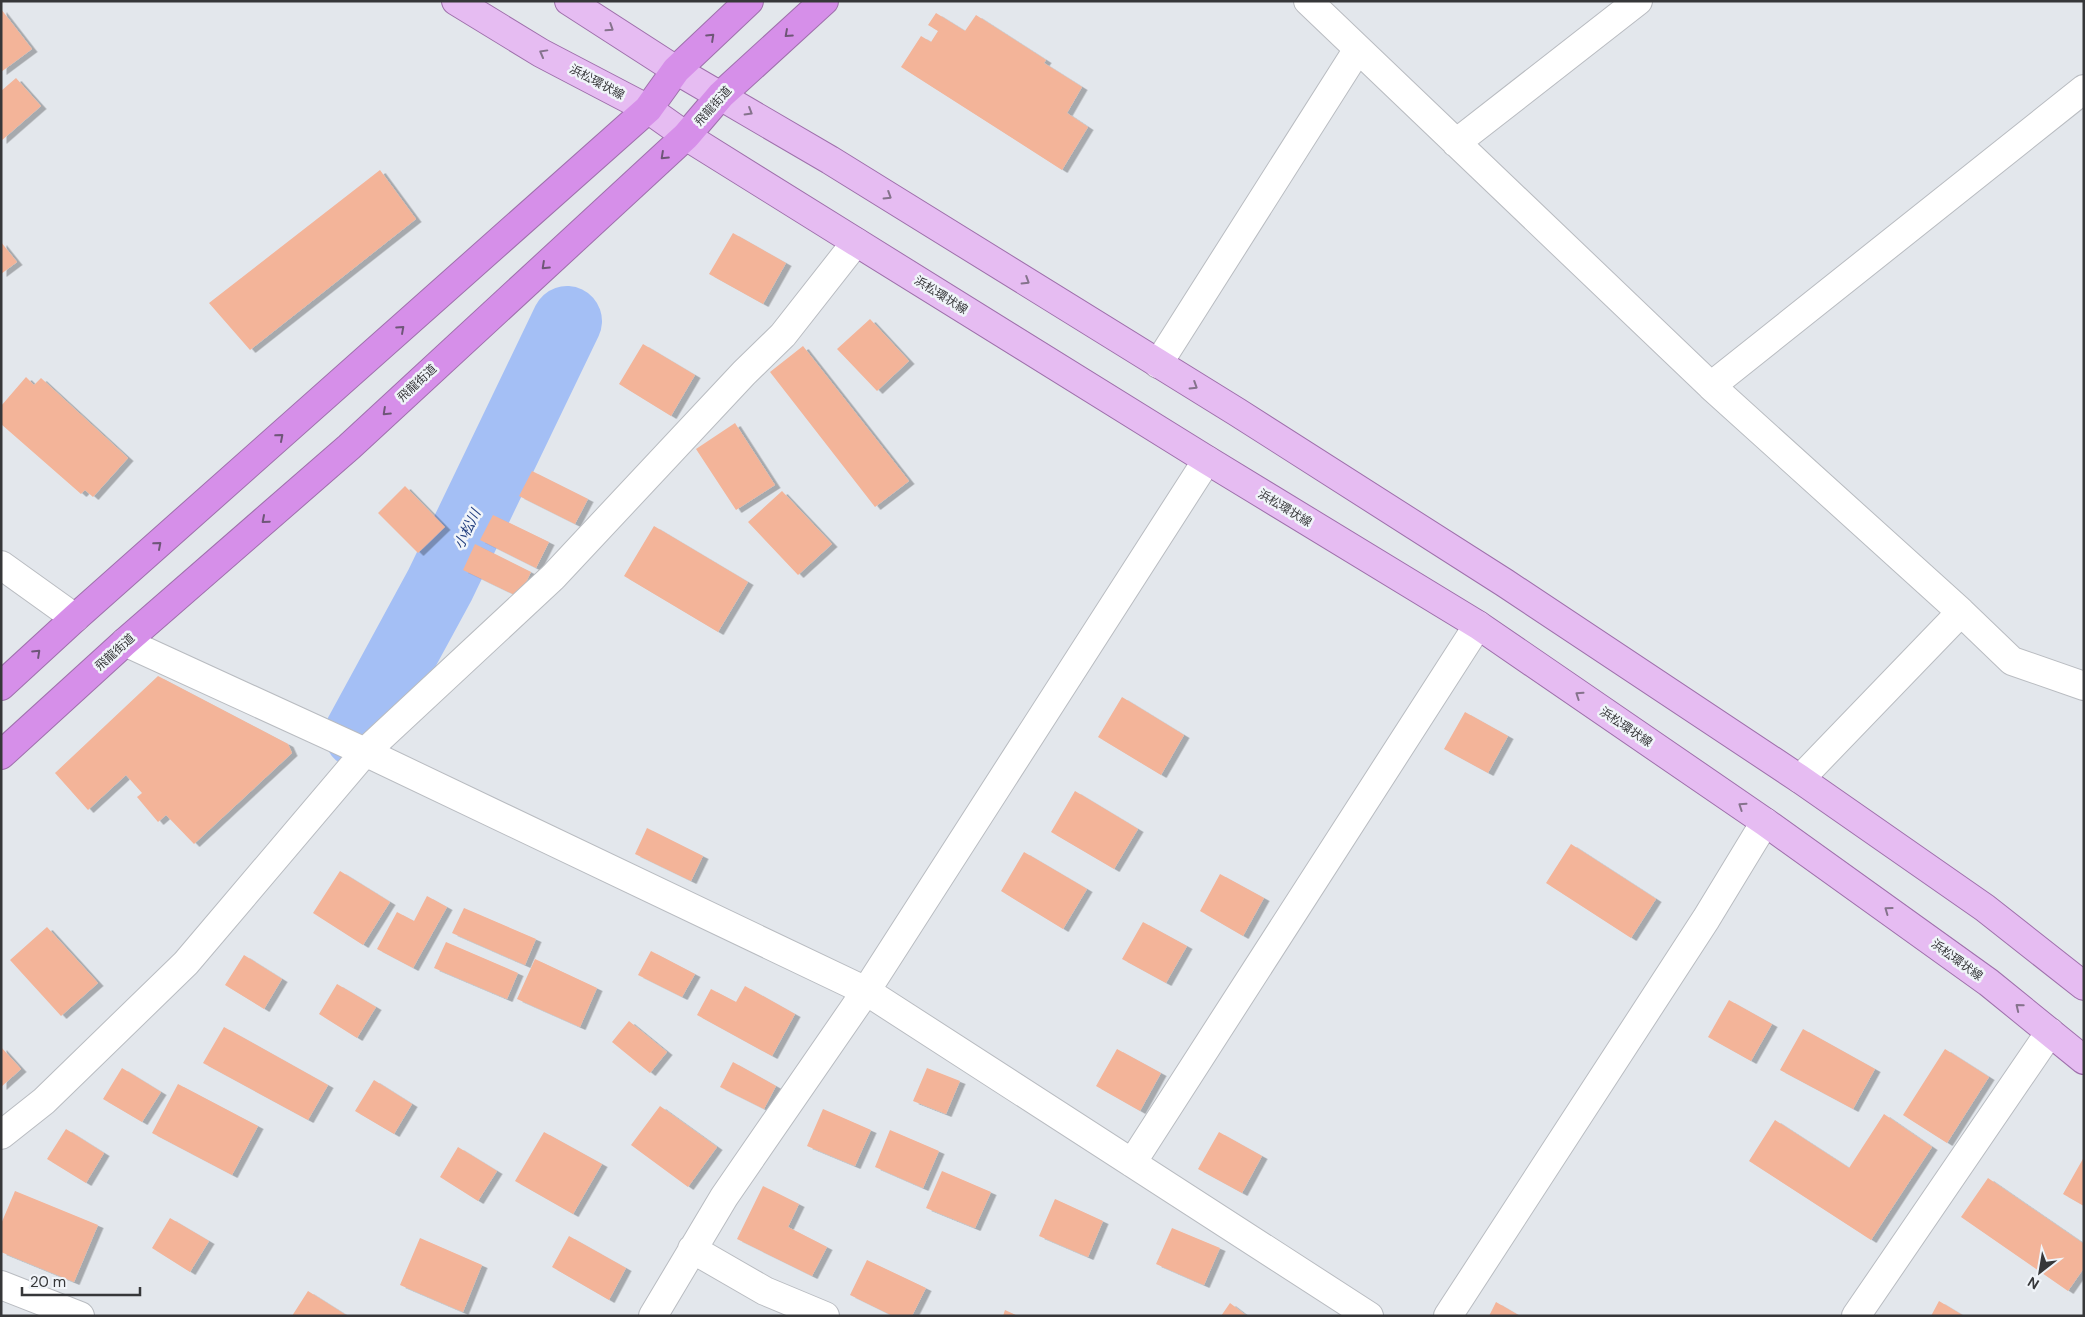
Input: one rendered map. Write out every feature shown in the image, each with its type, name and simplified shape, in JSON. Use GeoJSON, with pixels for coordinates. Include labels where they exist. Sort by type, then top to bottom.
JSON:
{"type":"FeatureCollection","features":[{"type":"Feature","properties":{"kind":"highway"},"geometry":{"type":"LineString","coordinates":[[1,686],[648,109],[676,70],[749,1]]}},
{"type":"Feature","properties":{"kind":"highway","name":"飛龍街道"},"geometry":{"type":"LineString","coordinates":[[1,756],[125,642],[348,446],[686,136],[721,95],[824,1]]}},
{"type":"Feature","properties":{"kind":"main road","name":"浜松環状線"},"geometry":{"type":"LineString","coordinates":[[456,1],[541,53],[648,109],[686,136],[1206,460],[1478,625],[1766,822],[1988,982],[2084,1060]]}},
{"type":"Feature","properties":{"kind":"main road"},"geometry":{"type":"LineString","coordinates":[[569,1],[676,70],[830,160],[1505,582],[1800,779],[1985,908],[2084,986]]}},
{"type":"Feature","properties":{"kind":"street"},"geometry":{"type":"LineString","coordinates":[[1308,1],[1711,386],[1961,612],[2012,661],[2084,686]]}},
{"type":"Feature","properties":{"kind":"street"},"geometry":{"type":"LineString","coordinates":[[1456,143],[1638,1]]}},
{"type":"Feature","properties":{"kind":"street"},"geometry":{"type":"LineString","coordinates":[[1158,364],[1358,49]]}},
{"type":"Feature","properties":{"kind":"street"},"geometry":{"type":"LineString","coordinates":[[1711,386],[2084,89]]}},
{"type":"Feature","properties":{"kind":"street"},"geometry":{"type":"LineString","coordinates":[[1,1135],[44,1101],[186,963],[365,752],[552,578],[744,373],[783,335],[856,242]]}},
{"type":"Feature","properties":{"kind":"street"},"geometry":{"type":"LineString","coordinates":[[653,1316],[724,1197],[866,991],[1206,460]]}},
{"type":"Feature","properties":{"kind":"street"},"geometry":{"type":"LineString","coordinates":[[1,565],[75,618]]}},
{"type":"Feature","properties":{"kind":"street"},"geometry":{"type":"LineString","coordinates":[[1800,779],[1961,612]]}},
{"type":"Feature","properties":{"kind":"street"},"geometry":{"type":"LineString","coordinates":[[1132,1163],[1478,625]]}},
{"type":"Feature","properties":{"kind":"street"},"geometry":{"type":"LineString","coordinates":[[125,642],[365,752],[866,991],[1369,1316]]}},
{"type":"Feature","properties":{"kind":"street"},"geometry":{"type":"LineString","coordinates":[[1448,1316],[1706,919],[1766,822]]}},
{"type":"Feature","properties":{"kind":"street"},"geometry":{"type":"LineString","coordinates":[[1856,1316],[2050,1032]]}},
{"type":"Feature","properties":{"kind":"street"},"geometry":{"type":"LineString","coordinates":[[692,1249],[765,1291],[825,1316]]}},
{"type":"Feature","properties":{"kind":"street"},"geometry":{"type":"LineString","coordinates":[[1,1285],[80,1316]]}},
{"type":"Feature","properties":{"kind":"building"},"geometry":{"type":"Polygon","coordinates":[[[1,9],[32,49],[1,72],[1,9]]]}},
{"type":"Feature","properties":{"kind":"building"},"geometry":{"type":"Polygon","coordinates":[[[936,13],[965,31],[976,15],[1046,60],[1044,63],[1082,87],[1067,113],[1088,127],[1062,170],[901,67],[921,36],[931,42],[938,31],[928,25],[936,13]]]}},
{"type":"Feature","properties":{"kind":"building"},"geometry":{"type":"Polygon","coordinates":[[[16,78],[41,106],[1,141],[1,91],[16,78]]]}},
{"type":"Feature","properties":{"kind":"building"},"geometry":{"type":"Polygon","coordinates":[[[380,170],[416,219],[250,350],[209,303],[380,170]]]}},
{"type":"Feature","properties":{"kind":"building"},"geometry":{"type":"Polygon","coordinates":[[[733,233],[786,263],[763,304],[709,274],[733,233]]]}},
{"type":"Feature","properties":{"kind":"building"},"geometry":{"type":"Polygon","coordinates":[[[1,242],[17,262],[1,274],[1,242]]]}},
{"type":"Feature","properties":{"kind":"building"},"geometry":{"type":"Polygon","coordinates":[[[870,319],[909,361],[877,391],[837,349],[870,319]]]}},
{"type":"Feature","properties":{"kind":"building"},"geometry":{"type":"Polygon","coordinates":[[[643,344],[695,375],[671,416],[619,384],[643,344]]]}},
{"type":"Feature","properties":{"kind":"building"},"geometry":{"type":"Polygon","coordinates":[[[803,346],[909,481],[875,507],[770,372],[803,346]]]}},
{"type":"Feature","properties":{"kind":"building"},"geometry":{"type":"Polygon","coordinates":[[[26,377],[34,385],[41,378],[128,458],[93,497],[85,490],[81,494],[1,424],[1,406],[26,377]]]}},
{"type":"Feature","properties":{"kind":"building"},"geometry":{"type":"Polygon","coordinates":[[[735,423],[775,485],[736,510],[696,449],[735,423]]]}},
{"type":"Feature","properties":{"kind":"building"},"geometry":{"type":"Polygon","coordinates":[[[532,471],[588,499],[575,524],[519,496],[532,471]]]}},
{"type":"Feature","properties":{"kind":"building"},"geometry":{"type":"Polygon","coordinates":[[[405,486],[445,527],[418,553],[378,513],[405,486]]]}},
{"type":"Feature","properties":{"kind":"building"},"geometry":{"type":"Polygon","coordinates":[[[782,491],[832,544],[798,575],[748,522],[782,491]]]}},
{"type":"Feature","properties":{"kind":"building"},"geometry":{"type":"Polygon","coordinates":[[[493,515],[549,542],[536,568],[480,540],[493,515]]]}},
{"type":"Feature","properties":{"kind":"building"},"geometry":{"type":"Polygon","coordinates":[[[654,526],[748,582],[718,632],[624,576],[654,526]]]}},
{"type":"Feature","properties":{"kind":"building"},"geometry":{"type":"Polygon","coordinates":[[[475,544],[531,572],[519,597],[463,570],[475,544]]]}},
{"type":"Feature","properties":{"kind":"building"},"geometry":{"type":"Polygon","coordinates":[[[158,676],[288,744],[292,753],[194,844],[166,815],[158,822],[137,797],[142,793],[126,775],[88,810],[55,773],[158,676]]]}},
{"type":"Feature","properties":{"kind":"building"},"geometry":{"type":"Polygon","coordinates":[[[1122,697],[1184,735],[1161,775],[1098,737],[1122,697]]]}},
{"type":"Feature","properties":{"kind":"building"},"geometry":{"type":"Polygon","coordinates":[[[1465,712],[1508,736],[1488,773],[1444,749],[1465,712]]]}},
{"type":"Feature","properties":{"kind":"building"},"geometry":{"type":"Polygon","coordinates":[[[1075,791],[1138,829],[1114,869],[1051,832],[1075,791]]]}},
{"type":"Feature","properties":{"kind":"building"},"geometry":{"type":"Polygon","coordinates":[[[647,828],[703,856],[691,881],[635,854],[647,828]]]}},
{"type":"Feature","properties":{"kind":"building"},"geometry":{"type":"Polygon","coordinates":[[[1571,844],[1656,899],[1631,938],[1546,883],[1571,844]]]}},
{"type":"Feature","properties":{"kind":"building"},"geometry":{"type":"Polygon","coordinates":[[[1024,852],[1087,889],[1063,929],[1001,891],[1024,852]]]}},
{"type":"Feature","properties":{"kind":"building"},"geometry":{"type":"Polygon","coordinates":[[[340,871],[390,902],[363,945],[313,913],[340,871]]]}},
{"type":"Feature","properties":{"kind":"building"},"geometry":{"type":"Polygon","coordinates":[[[1220,874],[1264,898],[1243,936],[1200,911],[1220,874]]]}},
{"type":"Feature","properties":{"kind":"building"},"geometry":{"type":"Polygon","coordinates":[[[427,896],[447,907],[413,968],[377,949],[397,912],[414,921],[427,896]]]}},
{"type":"Feature","properties":{"kind":"building"},"geometry":{"type":"Polygon","coordinates":[[[464,908],[536,939],[525,965],[452,933],[464,908]]]}},
{"type":"Feature","properties":{"kind":"building"},"geometry":{"type":"Polygon","coordinates":[[[1143,922],[1187,946],[1166,983],[1122,959],[1143,922]]]}},
{"type":"Feature","properties":{"kind":"building"},"geometry":{"type":"Polygon","coordinates":[[[47,927],[98,983],[61,1016],[10,960],[47,927]]]}},
{"type":"Feature","properties":{"kind":"building"},"geometry":{"type":"Polygon","coordinates":[[[446,942],[518,973],[507,999],[434,968],[446,942]]]}},
{"type":"Feature","properties":{"kind":"building"},"geometry":{"type":"Polygon","coordinates":[[[651,951],[695,974],[682,997],[638,975],[651,951]]]}},
{"type":"Feature","properties":{"kind":"building"},"geometry":{"type":"Polygon","coordinates":[[[244,955],[282,979],[264,1009],[225,985],[244,955]]]}},
{"type":"Feature","properties":{"kind":"building"},"geometry":{"type":"Polygon","coordinates":[[[535,959],[597,988],[580,1027],[517,999],[535,959]]]}},
{"type":"Feature","properties":{"kind":"building"},"geometry":{"type":"Polygon","coordinates":[[[337,984],[376,1007],[357,1038],[319,1014],[337,984]]]}},
{"type":"Feature","properties":{"kind":"building"},"geometry":{"type":"Polygon","coordinates":[[[745,986],[795,1014],[772,1056],[697,1015],[711,989],[736,1002],[745,986]]]}},
{"type":"Feature","properties":{"kind":"building"},"geometry":{"type":"Polygon","coordinates":[[[1729,1000],[1772,1024],[1751,1061],[1708,1037],[1729,1000]]]}},
{"type":"Feature","properties":{"kind":"building"},"geometry":{"type":"Polygon","coordinates":[[[629,1021],[667,1052],[650,1073],[612,1042],[629,1021]]]}},
{"type":"Feature","properties":{"kind":"building"},"geometry":{"type":"Polygon","coordinates":[[[224,1027],[328,1085],[308,1120],[203,1063],[224,1027]]]}},
{"type":"Feature","properties":{"kind":"building"},"geometry":{"type":"Polygon","coordinates":[[[1803,1029],[1875,1069],[1853,1109],[1780,1070],[1803,1029]]]}},
{"type":"Feature","properties":{"kind":"building"},"geometry":{"type":"Polygon","coordinates":[[[1,1047],[21,1069],[1,1087],[1,1047]]]}},
{"type":"Feature","properties":{"kind":"building"},"geometry":{"type":"Polygon","coordinates":[[[1117,1049],[1161,1073],[1140,1111],[1096,1086],[1117,1049]]]}},
{"type":"Feature","properties":{"kind":"building"},"geometry":{"type":"Polygon","coordinates":[[[1945,1049],[1989,1077],[1947,1143],[1903,1115],[1945,1049]]]}},
{"type":"Feature","properties":{"kind":"building"},"geometry":{"type":"Polygon","coordinates":[[[733,1062],[776,1086],[764,1109],[720,1087],[733,1062]]]}},
{"type":"Feature","properties":{"kind":"building"},"geometry":{"type":"Polygon","coordinates":[[[122,1068],[161,1092],[142,1122],[103,1099],[122,1068]]]}},
{"type":"Feature","properties":{"kind":"building"},"geometry":{"type":"Polygon","coordinates":[[[927,1068],[960,1081],[946,1114],[913,1101],[927,1068]]]}},
{"type":"Feature","properties":{"kind":"building"},"geometry":{"type":"Polygon","coordinates":[[[374,1080],[412,1104],[394,1134],[355,1111],[374,1080]]]}},
{"type":"Feature","properties":{"kind":"building"},"geometry":{"type":"Polygon","coordinates":[[[178,1084],[258,1126],[232,1175],[152,1133],[178,1084]]]}},
{"type":"Feature","properties":{"kind":"building"},"geometry":{"type":"Polygon","coordinates":[[[660,1106],[717,1147],[688,1187],[631,1145],[660,1106]]]}},
{"type":"Feature","properties":{"kind":"building"},"geometry":{"type":"Polygon","coordinates":[[[823,1109],[871,1130],[855,1166],[807,1146],[823,1109]]]}},
{"type":"Feature","properties":{"kind":"building"},"geometry":{"type":"Polygon","coordinates":[[[1884,1114],[1932,1147],[1871,1240],[1749,1161],[1775,1120],[1849,1168],[1884,1114]]]}},
{"type":"Feature","properties":{"kind":"building"},"geometry":{"type":"Polygon","coordinates":[[[66,1129],[104,1153],[86,1183],[47,1159],[66,1129]]]}},
{"type":"Feature","properties":{"kind":"building"},"geometry":{"type":"Polygon","coordinates":[[[890,1130],[939,1151],[923,1188],[875,1167],[890,1130]]]}},
{"type":"Feature","properties":{"kind":"building"},"geometry":{"type":"Polygon","coordinates":[[[544,1132],[602,1164],[573,1214],[515,1181],[544,1132]]]}},
{"type":"Feature","properties":{"kind":"building"},"geometry":{"type":"Polygon","coordinates":[[[1219,1132],[1262,1156],[1242,1193],[1198,1169],[1219,1132]]]}},
{"type":"Feature","properties":{"kind":"building"},"geometry":{"type":"Polygon","coordinates":[[[458,1147],[497,1171],[478,1201],[440,1177],[458,1147]]]}},
{"type":"Feature","properties":{"kind":"building"},"geometry":{"type":"Polygon","coordinates":[[[2084,1157],[2084,1206],[2063,1194],[2084,1157]]]}},
{"type":"Feature","properties":{"kind":"building"},"geometry":{"type":"Polygon","coordinates":[[[942,1171],[991,1192],[975,1228],[926,1208],[942,1171]]]}},
{"type":"Feature","properties":{"kind":"building"},"geometry":{"type":"Polygon","coordinates":[[[1988,1178],[2084,1244],[2084,1268],[2068,1291],[1961,1217],[1988,1178]]]}},
{"type":"Feature","properties":{"kind":"building"},"geometry":{"type":"Polygon","coordinates":[[[763,1186],[799,1204],[788,1227],[827,1247],[812,1276],[737,1239],[763,1186]]]}},
{"type":"Feature","properties":{"kind":"building"},"geometry":{"type":"Polygon","coordinates":[[[15,1191],[98,1225],[74,1282],[1,1252],[1,1224],[15,1191]]]}},
{"type":"Feature","properties":{"kind":"building"},"geometry":{"type":"Polygon","coordinates":[[[1055,1199],[1103,1221],[1088,1257],[1039,1236],[1055,1199]]]}},
{"type":"Feature","properties":{"kind":"building"},"geometry":{"type":"Polygon","coordinates":[[[170,1218],[209,1241],[190,1272],[152,1248],[170,1218]]]}},
{"type":"Feature","properties":{"kind":"building"},"geometry":{"type":"Polygon","coordinates":[[[1172,1228],[1220,1248],[1204,1285],[1156,1264],[1172,1228]]]}},
{"type":"Feature","properties":{"kind":"building"},"geometry":{"type":"Polygon","coordinates":[[[569,1236],[626,1268],[609,1300],[552,1267],[569,1236]]]}},
{"type":"Feature","properties":{"kind":"building"},"geometry":{"type":"Polygon","coordinates":[[[420,1238],[482,1265],[463,1312],[400,1285],[420,1238]]]}},
{"type":"Feature","properties":{"kind":"building"},"geometry":{"type":"Polygon","coordinates":[[[867,1260],[926,1288],[912,1316],[893,1316],[850,1295],[867,1260]]]}},
{"type":"Feature","properties":{"kind":"building"},"geometry":{"type":"Polygon","coordinates":[[[308,1291],[346,1315],[292,1316],[308,1291]]]}},
{"type":"Feature","properties":{"kind":"building"},"geometry":{"type":"Polygon","coordinates":[[[1939,1301],[1964,1316],[1931,1316],[1939,1301]]]}},
{"type":"Feature","properties":{"kind":"building"},"geometry":{"type":"Polygon","coordinates":[[[1496,1302],[1520,1316],[1489,1316],[1496,1302]]]}},
{"type":"Feature","properties":{"kind":"building"},"geometry":{"type":"Polygon","coordinates":[[[1230,1303],[1247,1316],[1221,1316],[1230,1303]]]}},
{"type":"Feature","properties":{"kind":"building"},"geometry":{"type":"Polygon","coordinates":[[[1005,1310],[1018,1316],[1003,1316],[1005,1310]]]}},
{"type":"Feature","properties":{"kind":"waterway","name":"小松川"},"geometry":{"type":"LineString","coordinates":[[359,734],[440,585],[567,321]]}}]}
